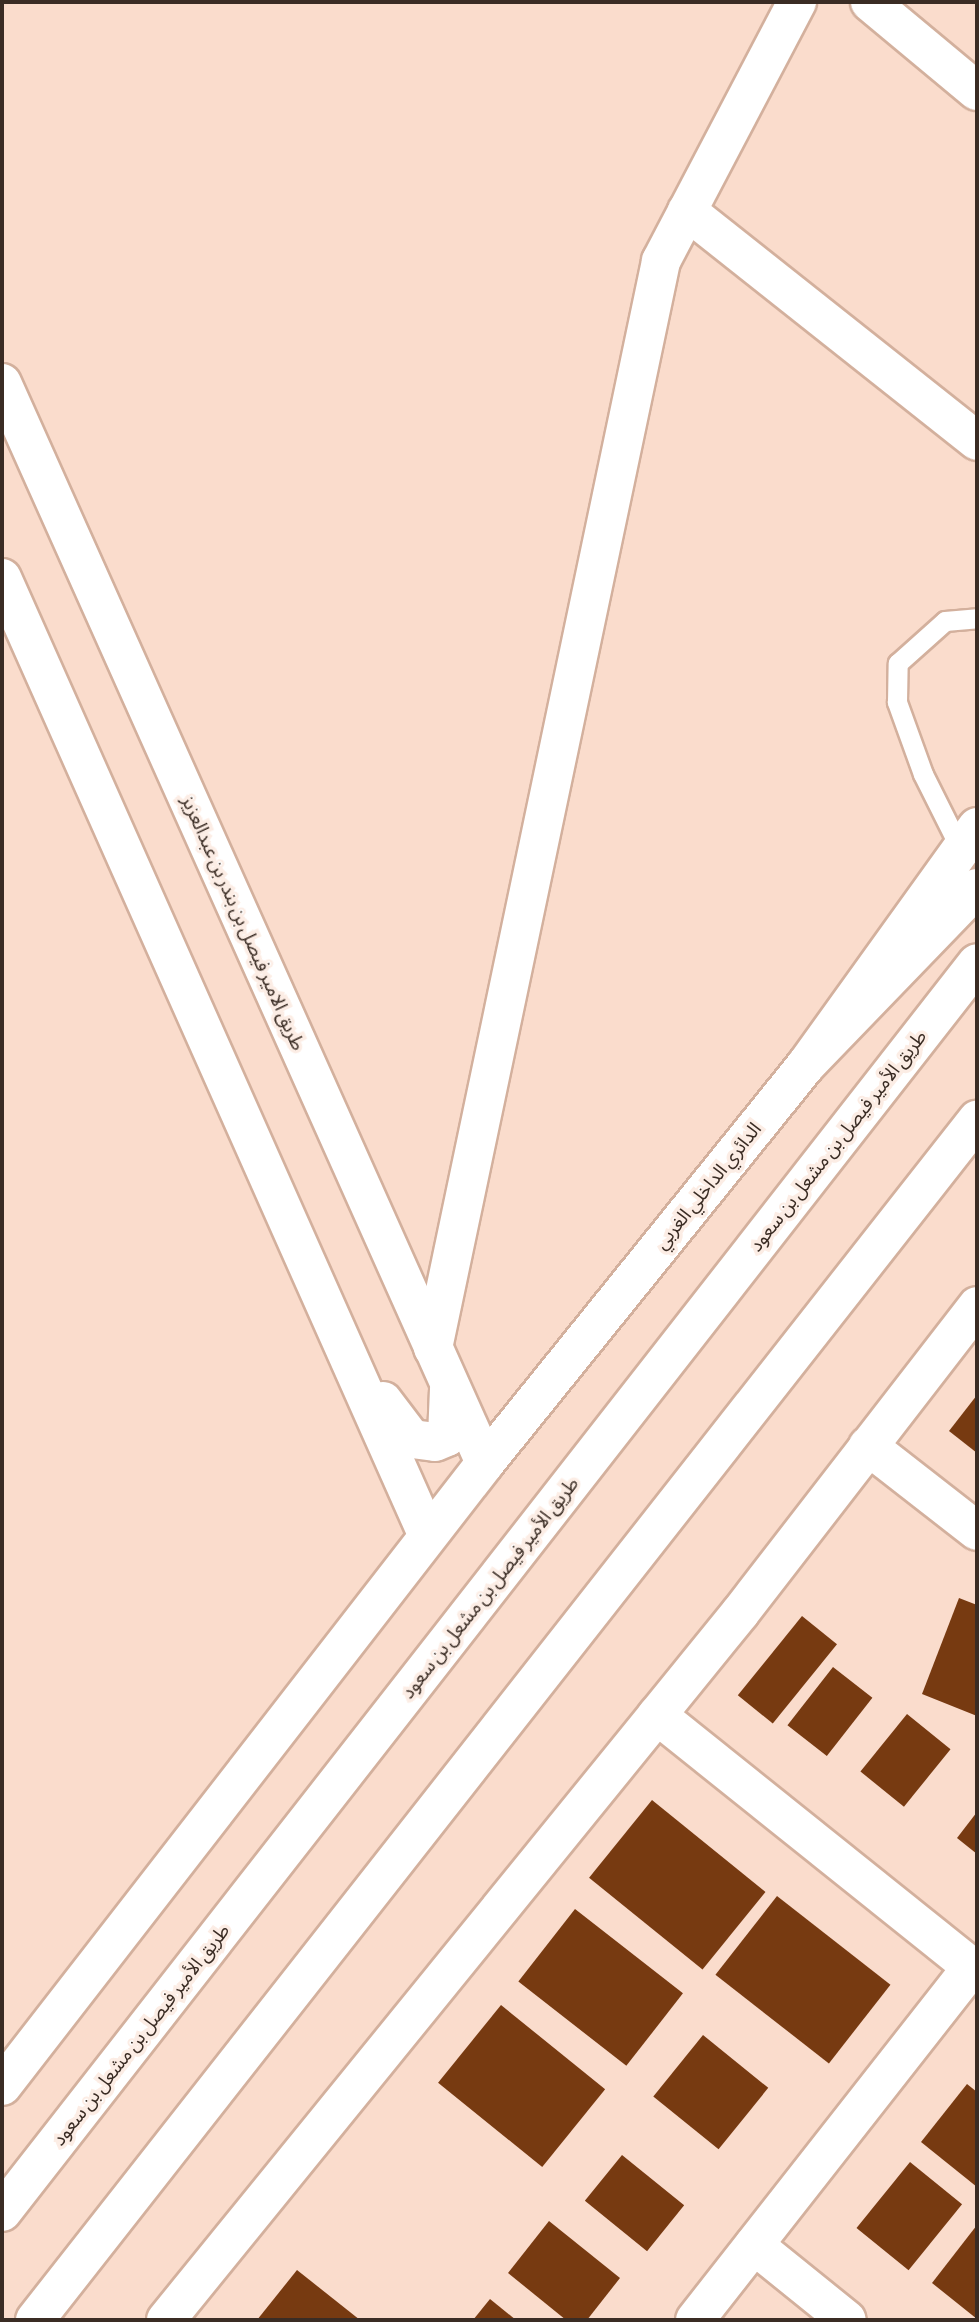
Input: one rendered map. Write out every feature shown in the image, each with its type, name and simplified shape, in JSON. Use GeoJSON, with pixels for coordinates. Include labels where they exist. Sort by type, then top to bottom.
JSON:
{"type":"FeatureCollection","features":[{"type":"Feature","properties":{"kind":"main road"},"geometry":{"type":"LineString","coordinates":[[433,1348],[661,261],[797,2]]}},
{"type":"Feature","properties":{"kind":"main road"},"geometry":{"type":"LineString","coordinates":[[870,2],[977,91]]}},
{"type":"Feature","properties":{"kind":"main road"},"geometry":{"type":"LineString","coordinates":[[687,211],[977,441]]}},
{"type":"Feature","properties":{"kind":"main road","name":"طريق الامير فيصل بن بندر بن عبدالعزيز"},"geometry":{"type":"LineString","coordinates":[[2,383],[485,1463]]}},
{"type":"Feature","properties":{"kind":"main road"},"geometry":{"type":"LineString","coordinates":[[2,578],[354,1364],[428,1536]]}},
{"type":"Feature","properties":{"kind":"main road","name":"الدائري الداخلي الغربي"},"geometry":{"type":"LineString","coordinates":[[2,2086],[485,1463],[806,1065],[969,838]]}},
{"type":"Feature","properties":{"kind":"main road"},"geometry":{"type":"LineString","coordinates":[[806,1065],[977,888]]}},
{"type":"Feature","properties":{"kind":"main road","name":"طريق الأمير فيصل بن مشعل بن سعود"},"geometry":{"type":"LineString","coordinates":[[2,2212],[977,963]]}},
{"type":"Feature","properties":{"kind":"main road"},"geometry":{"type":"LineString","coordinates":[[35,2320],[977,1120]]}},
{"type":"Feature","properties":{"kind":"main road"},"geometry":{"type":"LineString","coordinates":[[166,2320],[657,1715],[977,1306]]}},
{"type":"Feature","properties":{"kind":"main road"},"geometry":{"type":"LineString","coordinates":[[354,1364],[412,1439],[435,1442],[447,1437],[451,1421],[449,1383]]}},
{"type":"Feature","properties":{"kind":"main road"},"geometry":{"type":"LineString","coordinates":[[868,1446],[977,1531]]}},
{"type":"Feature","properties":{"kind":"main road"},"geometry":{"type":"LineString","coordinates":[[657,1715],[975,1969],[695,2320]]}},
{"type":"Feature","properties":{"kind":"main road"},"geometry":{"type":"LineString","coordinates":[[2,2186],[93,2095]]}},
{"type":"Feature","properties":{"kind":"main road"},"geometry":{"type":"LineString","coordinates":[[754,2245],[847,2320]]}},
{"type":"Feature","properties":{"kind":"lane"},"geometry":{"type":"LineString","coordinates":[[969,838],[922,774],[897,702],[898,663],[945,621],[977,618]]}},
{"type":"Feature","properties":{"kind":"building"},"geometry":{"type":"Polygon","coordinates":[[[977,1395],[977,1453],[949,1431],[977,1395]]]}},
{"type":"Feature","properties":{"kind":"building"},"geometry":{"type":"Polygon","coordinates":[[[959,1598],[977,1605],[977,1716],[922,1694],[959,1598]]]}},
{"type":"Feature","properties":{"kind":"building"},"geometry":{"type":"Polygon","coordinates":[[[802,1616],[837,1644],[773,1724],[738,1695],[802,1616]]]}},
{"type":"Feature","properties":{"kind":"building"},"geometry":{"type":"Polygon","coordinates":[[[833,1667],[872,1698],[827,1756],[787,1725],[833,1667]]]}},
{"type":"Feature","properties":{"kind":"building"},"geometry":{"type":"Polygon","coordinates":[[[907,1714],[951,1749],[904,1807],[860,1772],[907,1714]]]}},
{"type":"Feature","properties":{"kind":"building"},"geometry":{"type":"Polygon","coordinates":[[[652,1800],[765,1892],[703,1970],[589,1878],[652,1800]]]}},
{"type":"Feature","properties":{"kind":"building"},"geometry":{"type":"Polygon","coordinates":[[[977,1812],[977,1854],[957,1838],[977,1812]]]}},
{"type":"Feature","properties":{"kind":"building"},"geometry":{"type":"Polygon","coordinates":[[[777,1896],[890,1985],[829,2063],[715,1975],[777,1896]]]}},
{"type":"Feature","properties":{"kind":"building"},"geometry":{"type":"Polygon","coordinates":[[[575,1909],[683,1993],[626,2066],[518,1981],[575,1909]]]}},
{"type":"Feature","properties":{"kind":"building"},"geometry":{"type":"Polygon","coordinates":[[[501,2005],[605,2089],[542,2167],[438,2083],[501,2005]]]}},
{"type":"Feature","properties":{"kind":"building"},"geometry":{"type":"Polygon","coordinates":[[[703,2035],[768,2088],[719,2149],[653,2096],[703,2035]]]}},
{"type":"Feature","properties":{"kind":"building"},"geometry":{"type":"Polygon","coordinates":[[[967,2084],[977,2092],[977,2187],[921,2142],[967,2084]]]}},
{"type":"Feature","properties":{"kind":"building"},"geometry":{"type":"Polygon","coordinates":[[[622,2155],[684,2205],[647,2251],[585,2201],[622,2155]]]}},
{"type":"Feature","properties":{"kind":"building"},"geometry":{"type":"Polygon","coordinates":[[[910,2162],[962,2204],[909,2270],[857,2228],[910,2162]]]}},
{"type":"Feature","properties":{"kind":"building"},"geometry":{"type":"Polygon","coordinates":[[[549,2221],[620,2278],[587,2320],[566,2320],[508,2273],[549,2221]]]}},
{"type":"Feature","properties":{"kind":"building"},"geometry":{"type":"Polygon","coordinates":[[[977,2225],[977,2319],[932,2283],[977,2225]]]}},
{"type":"Feature","properties":{"kind":"building"},"geometry":{"type":"Polygon","coordinates":[[[297,2270],[360,2320],[257,2320],[297,2270]]]}},
{"type":"Feature","properties":{"kind":"building"},"geometry":{"type":"Polygon","coordinates":[[[490,2299],[516,2320],[473,2320],[490,2299]]]}}]}
